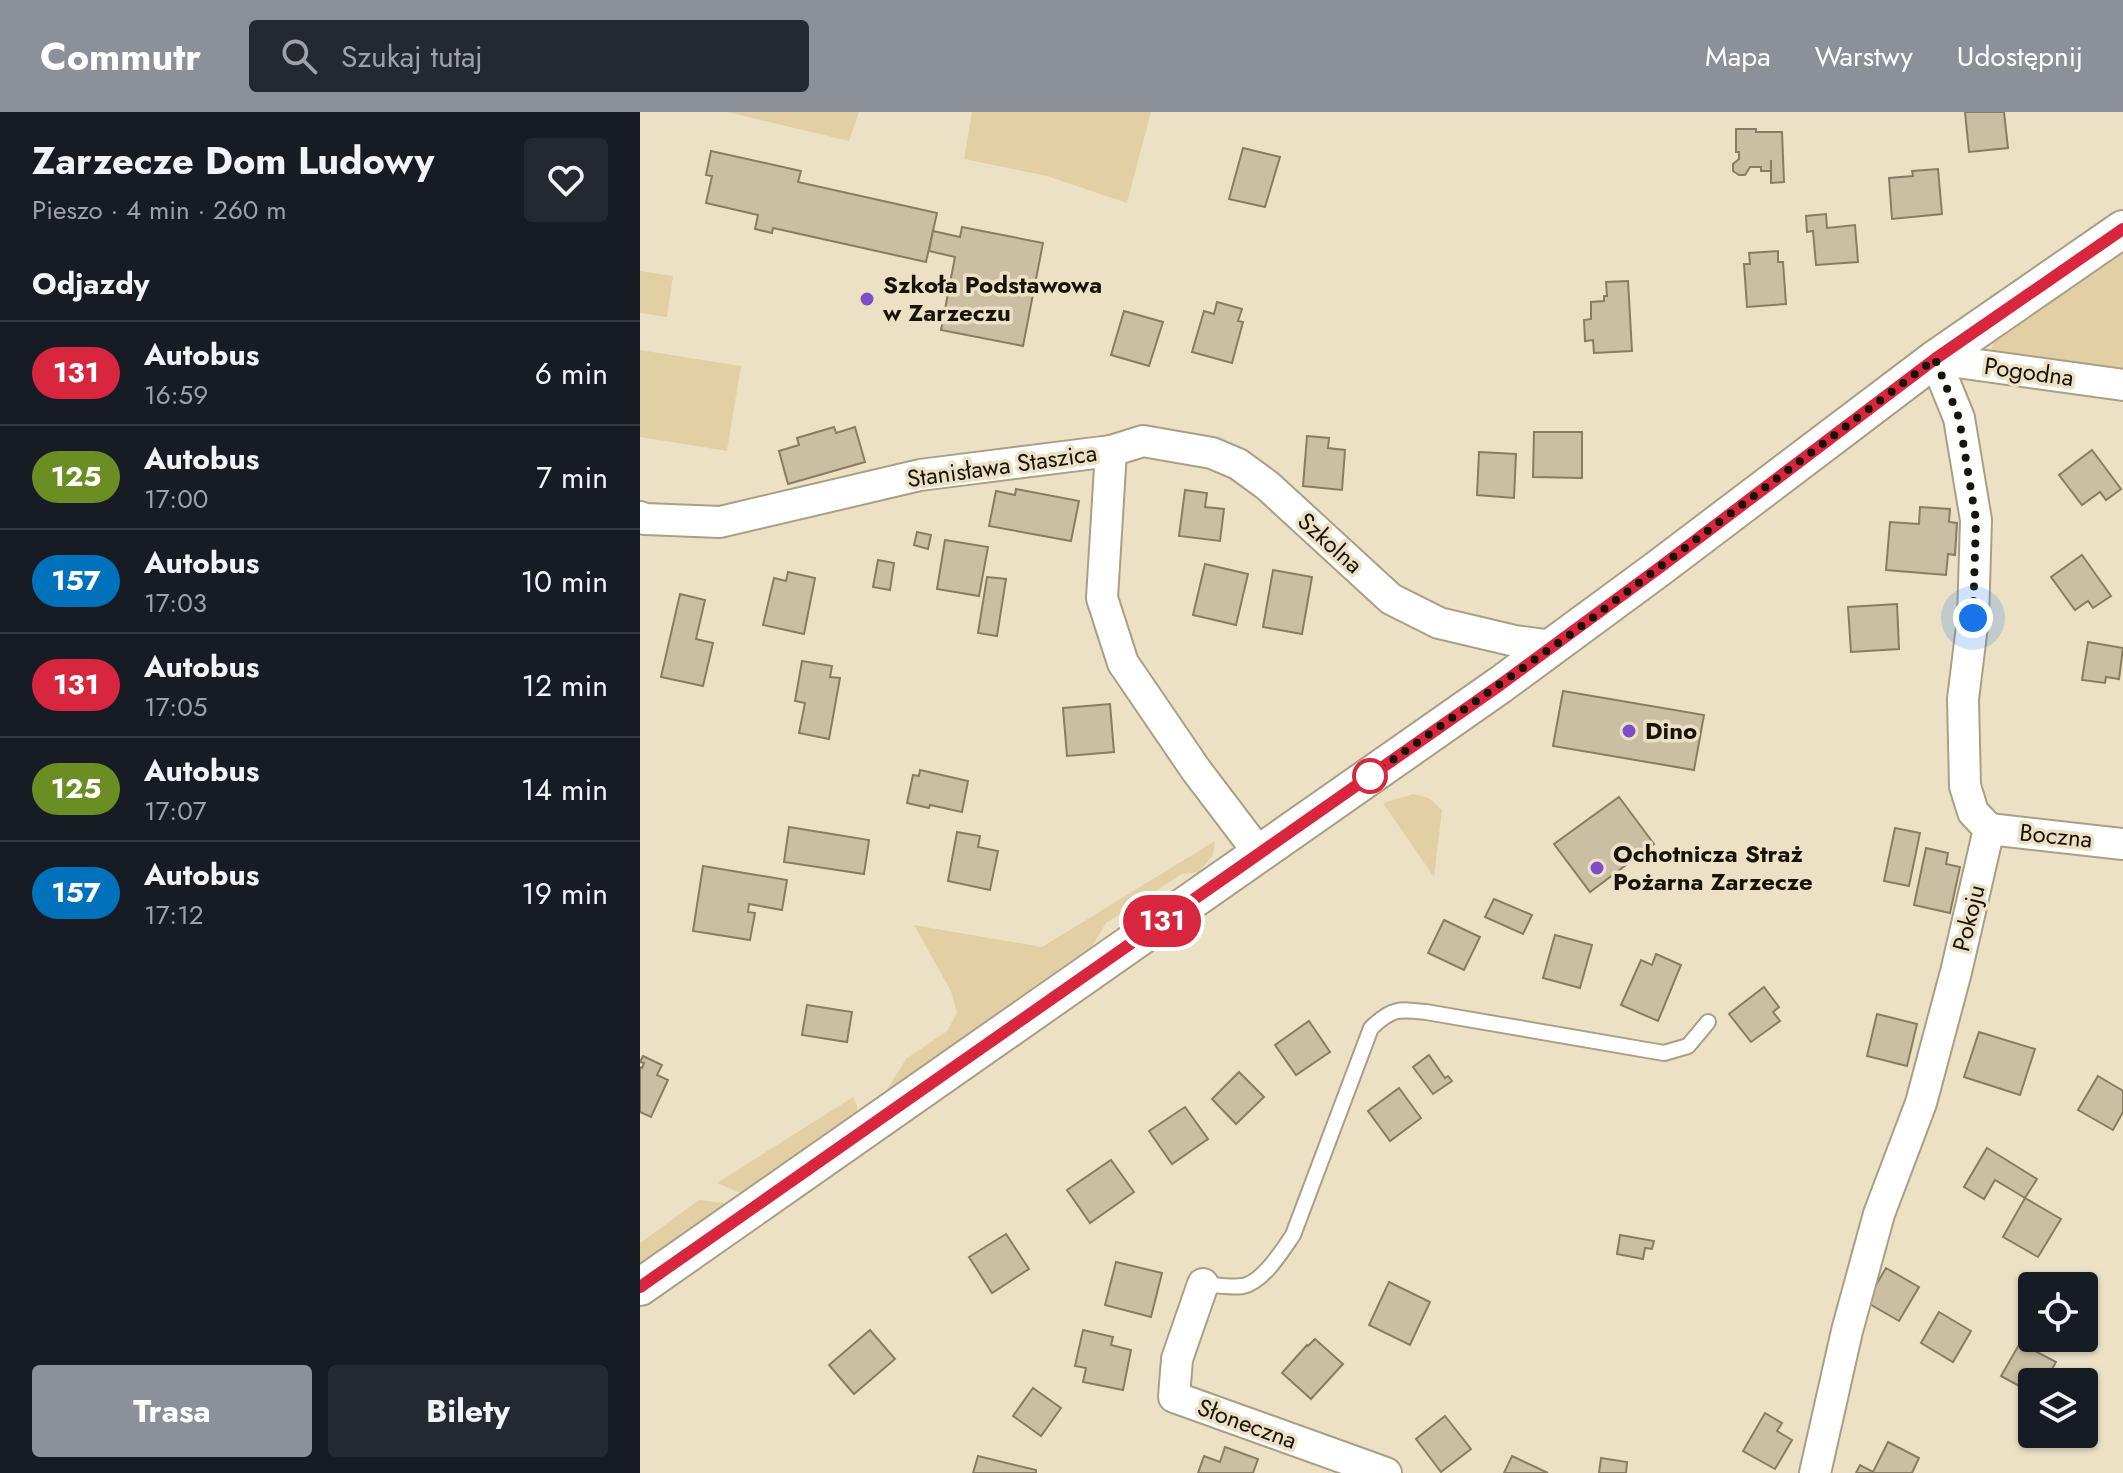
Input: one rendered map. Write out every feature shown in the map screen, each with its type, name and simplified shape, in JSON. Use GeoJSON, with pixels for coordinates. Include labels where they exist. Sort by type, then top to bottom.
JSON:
{"type":"FeatureCollection","features":[{"type":"Feature","properties":{"kind":"street"},"geometry":{"type":"LineString","coordinates":[[640,1287],[1553,646],[1935,359],[2123,229]]}},
{"type":"Feature","properties":{"kind":"street"},"geometry":{"type":"LineString","coordinates":[[1935,359],[1959,418],[1976,520],[1973,618],[1963,699],[1965,786],[1973,812],[1989,829]]}},
{"type":"Feature","properties":{"kind":"street","name":"Pogodna"},"geometry":{"type":"LineString","coordinates":[[1935,359],[2123,385]]}},
{"type":"Feature","properties":{"kind":"street","name":"Szkolna"},"geometry":{"type":"LineString","coordinates":[[1111,451],[1143,441],[1212,453],[1238,464],[1268,486],[1391,599],[1439,623],[1515,641],[1553,646]]}},
{"type":"Feature","properties":{"kind":"street","name":"Stanisława Staszica"},"geometry":{"type":"LineString","coordinates":[[640,517],[720,522],[920,475],[1111,451],[1102,598],[1123,663],[1196,770],[1259,853]]}},
{"type":"Feature","properties":{"kind":"street","name":"Boczna"},"geometry":{"type":"LineString","coordinates":[[1989,829],[2123,844]]}},
{"type":"Feature","properties":{"kind":"street","name":"Pokoju"},"geometry":{"type":"LineString","coordinates":[[1815,1473],[1847,1331],[1879,1214],[1921,1103],[1956,972],[1989,829]]}},
{"type":"Feature","properties":{"kind":"street","name":"Słoneczna"},"geometry":{"type":"LineString","coordinates":[[1203,1284],[1177,1359],[1174,1397],[1386,1473]]}},
{"type":"Feature","properties":{"kind":"lane"},"geometry":{"type":"LineString","coordinates":[[1203,1284],[1242,1286],[1254,1282],[1286,1246],[1298,1222],[1371,1028],[1383,1017],[1399,1009],[1426,1012],[1664,1053],[1688,1046],[1708,1022]]}},
{"type":"Feature","properties":{"kind":"shaded area"},"geometry":{"type":"Polygon","coordinates":[[[727,112],[859,112],[849,141],[727,112]]]}},
{"type":"Feature","properties":{"kind":"shaded area"},"geometry":{"type":"Polygon","coordinates":[[[972,112],[1151,112],[1127,203],[1047,176],[964,159],[972,112]]]}},
{"type":"Feature","properties":{"kind":"shaded area"},"geometry":{"type":"Polygon","coordinates":[[[2123,250],[2123,380],[1991,352],[1993,343],[2123,250]]]}},
{"type":"Feature","properties":{"kind":"shaded area"},"geometry":{"type":"Polygon","coordinates":[[[640,271],[673,276],[667,317],[640,313],[640,271]]]}},
{"type":"Feature","properties":{"kind":"shaded area"},"geometry":{"type":"Polygon","coordinates":[[[640,350],[741,366],[727,451],[640,437],[640,350]]]}},
{"type":"Feature","properties":{"kind":"shaded area"},"geometry":{"type":"Polygon","coordinates":[[[1413,794],[1429,798],[1442,810],[1434,877],[1383,803],[1413,794]]]}},
{"type":"Feature","properties":{"kind":"shaded area"},"geometry":{"type":"Polygon","coordinates":[[[1215,841],[1213,855],[1199,872],[1182,874],[1106,923],[1092,946],[885,1093],[906,1059],[947,1031],[957,1013],[951,991],[914,925],[1042,947],[1215,841]]]}},
{"type":"Feature","properties":{"kind":"shaded area"},"geometry":{"type":"Polygon","coordinates":[[[853,1097],[857,1112],[743,1194],[717,1183],[853,1097]]]}},
{"type":"Feature","properties":{"kind":"shaded area"},"geometry":{"type":"Polygon","coordinates":[[[699,1200],[724,1203],[730,1207],[640,1275],[640,1243],[699,1200]]]}},
{"type":"Feature","properties":{"kind":"building"},"geometry":{"type":"Polygon","coordinates":[[[1965,112],[2004,112],[2008,148],[1969,152],[1965,112]]]}},
{"type":"Feature","properties":{"kind":"building"},"geometry":{"type":"Polygon","coordinates":[[[1736,129],[1782,132],[1784,182],[1771,183],[1771,171],[1761,171],[1761,167],[1750,167],[1745,175],[1733,171],[1733,164],[1739,159],[1736,129]]]}},
{"type":"Feature","properties":{"kind":"building"},"geometry":{"type":"Polygon","coordinates":[[[1243,148],[1280,157],[1265,207],[1229,199],[1243,148]]]}},
{"type":"Feature","properties":{"kind":"building"},"geometry":{"type":"Polygon","coordinates":[[[711,151],[801,171],[798,182],[937,213],[926,262],[773,228],[772,233],[755,229],[758,215],[706,203],[712,176],[706,175],[711,151]]]}},
{"type":"Feature","properties":{"kind":"building"},"geometry":{"type":"Polygon","coordinates":[[[1938,169],[1942,214],[1892,219],[1889,178],[1913,176],[1912,171],[1938,169]]]}},
{"type":"Feature","properties":{"kind":"building"},"geometry":{"type":"Polygon","coordinates":[[[1826,214],[1827,228],[1855,225],[1858,262],[1816,265],[1813,231],[1807,232],[1806,216],[1826,214]]]}},
{"type":"Feature","properties":{"kind":"building"},"geometry":{"type":"Polygon","coordinates":[[[962,227],[1043,243],[1023,346],[941,330],[955,257],[929,251],[933,231],[960,237],[962,227]]]}},
{"type":"Feature","properties":{"kind":"building"},"geometry":{"type":"Polygon","coordinates":[[[1778,251],[1778,262],[1783,262],[1786,304],[1747,307],[1744,264],[1750,264],[1749,253],[1778,251]]]}},
{"type":"Feature","properties":{"kind":"building"},"geometry":{"type":"Polygon","coordinates":[[[1628,281],[1632,351],[1594,353],[1593,340],[1585,341],[1584,320],[1591,319],[1591,302],[1604,301],[1604,296],[1607,296],[1606,282],[1628,281]]]}},
{"type":"Feature","properties":{"kind":"building"},"geometry":{"type":"Polygon","coordinates":[[[1217,302],[1242,309],[1238,321],[1243,322],[1232,363],[1192,352],[1204,311],[1214,314],[1217,302]]]}},
{"type":"Feature","properties":{"kind":"building"},"geometry":{"type":"Polygon","coordinates":[[[1124,311],[1163,322],[1149,366],[1111,355],[1124,311]]]}},
{"type":"Feature","properties":{"kind":"building"},"geometry":{"type":"Polygon","coordinates":[[[834,427],[836,433],[855,427],[865,462],[788,484],[779,451],[799,445],[797,438],[834,427]]]}},
{"type":"Feature","properties":{"kind":"building"},"geometry":{"type":"Polygon","coordinates":[[[1534,432],[1582,432],[1582,478],[1533,477],[1534,432]]]}},
{"type":"Feature","properties":{"kind":"building"},"geometry":{"type":"Polygon","coordinates":[[[1307,436],[1329,438],[1328,448],[1345,450],[1342,490],[1303,486],[1307,436]]]}},
{"type":"Feature","properties":{"kind":"building"},"geometry":{"type":"Polygon","coordinates":[[[2092,450],[2121,489],[2106,500],[2100,492],[2082,505],[2059,475],[2092,450]]]}},
{"type":"Feature","properties":{"kind":"building"},"geometry":{"type":"Polygon","coordinates":[[[1479,452],[1516,454],[1514,498],[1477,495],[1479,452]]]}},
{"type":"Feature","properties":{"kind":"building"},"geometry":{"type":"Polygon","coordinates":[[[1016,489],[1079,501],[1071,541],[989,526],[996,491],[1015,495],[1016,489]]]}},
{"type":"Feature","properties":{"kind":"building"},"geometry":{"type":"Polygon","coordinates":[[[1185,490],[1207,493],[1205,507],[1224,509],[1220,541],[1179,536],[1185,490]]]}},
{"type":"Feature","properties":{"kind":"building"},"geometry":{"type":"Polygon","coordinates":[[[1920,507],[1950,509],[1949,522],[1957,523],[1955,555],[1948,554],[1946,575],[1886,570],[1890,522],[1919,524],[1920,507]]]}},
{"type":"Feature","properties":{"kind":"building"},"geometry":{"type":"Polygon","coordinates":[[[917,532],[931,535],[928,549],[914,545],[917,532]]]}},
{"type":"Feature","properties":{"kind":"building"},"geometry":{"type":"Polygon","coordinates":[[[945,540],[988,547],[979,596],[937,589],[945,540]]]}},
{"type":"Feature","properties":{"kind":"building"},"geometry":{"type":"Polygon","coordinates":[[[2082,555],[2111,596],[2093,608],[2088,601],[2075,610],[2051,577],[2082,555]]]}},
{"type":"Feature","properties":{"kind":"building"},"geometry":{"type":"Polygon","coordinates":[[[878,560],[894,563],[890,590],[873,587],[878,560]]]}},
{"type":"Feature","properties":{"kind":"building"},"geometry":{"type":"Polygon","coordinates":[[[1205,564],[1248,574],[1236,625],[1193,615],[1205,564]]]}},
{"type":"Feature","properties":{"kind":"building"},"geometry":{"type":"Polygon","coordinates":[[[1273,570],[1312,577],[1302,634],[1263,627],[1273,570]]]}},
{"type":"Feature","properties":{"kind":"building"},"geometry":{"type":"Polygon","coordinates":[[[788,572],[815,578],[804,634],[763,625],[774,578],[786,581],[788,572]]]}},
{"type":"Feature","properties":{"kind":"building"},"geometry":{"type":"Polygon","coordinates":[[[987,577],[1006,579],[997,636],[978,633],[987,577]]]}},
{"type":"Feature","properties":{"kind":"building"},"geometry":{"type":"Polygon","coordinates":[[[680,594],[705,600],[696,639],[713,643],[703,686],[661,677],[680,594]]]}},
{"type":"Feature","properties":{"kind":"building"},"geometry":{"type":"Polygon","coordinates":[[[1897,604],[1899,649],[1851,652],[1848,607],[1897,604]]]}},
{"type":"Feature","properties":{"kind":"building"},"geometry":{"type":"Polygon","coordinates":[[[2088,642],[2123,648],[2119,679],[2106,677],[2105,683],[2082,680],[2088,642]]]}},
{"type":"Feature","properties":{"kind":"building"},"geometry":{"type":"Polygon","coordinates":[[[802,661],[832,666],[830,677],[840,678],[829,739],[799,733],[805,703],[795,701],[802,661]]]}},
{"type":"Feature","properties":{"kind":"building","name":"Dino"},"geometry":{"type":"Polygon","coordinates":[[[1563,691],[1704,715],[1694,770],[1553,746],[1563,691]]]}},
{"type":"Feature","properties":{"kind":"building"},"geometry":{"type":"Polygon","coordinates":[[[1110,704],[1114,752],[1067,756],[1063,708],[1110,704]]]}},
{"type":"Feature","properties":{"kind":"building"},"geometry":{"type":"Polygon","coordinates":[[[920,770],[968,781],[962,812],[907,803],[913,775],[919,776],[920,770]]]}},
{"type":"Feature","properties":{"kind":"building","name":"Ochotnicza Straż Pożarna Zarzecze"},"geometry":{"type":"Polygon","coordinates":[[[1619,797],[1654,844],[1590,892],[1554,844],[1619,797]]]}},
{"type":"Feature","properties":{"kind":"building"},"geometry":{"type":"Polygon","coordinates":[[[789,827],[869,840],[864,874],[784,862],[789,827]]]}},
{"type":"Feature","properties":{"kind":"building"},"geometry":{"type":"Polygon","coordinates":[[[1895,828],[1920,833],[1909,886],[1884,881],[1895,828]]]}},
{"type":"Feature","properties":{"kind":"building"},"geometry":{"type":"Polygon","coordinates":[[[957,832],[980,836],[978,847],[998,851],[990,890],[948,881],[957,832]]]}},
{"type":"Feature","properties":{"kind":"building"},"geometry":{"type":"Polygon","coordinates":[[[1926,848],[1948,853],[1946,864],[1960,867],[1950,913],[1914,905],[1926,848]]]}},
{"type":"Feature","properties":{"kind":"building"},"geometry":{"type":"Polygon","coordinates":[[[703,866],[787,880],[782,910],[749,904],[748,912],[755,913],[750,940],[693,931],[703,866]]]}},
{"type":"Feature","properties":{"kind":"building"},"geometry":{"type":"Polygon","coordinates":[[[1494,899],[1532,915],[1523,934],[1485,917],[1494,899]]]}},
{"type":"Feature","properties":{"kind":"building"},"geometry":{"type":"Polygon","coordinates":[[[1444,920],[1480,937],[1464,970],[1428,953],[1444,920]]]}},
{"type":"Feature","properties":{"kind":"building"},"geometry":{"type":"Polygon","coordinates":[[[1555,935],[1592,945],[1580,988],[1543,978],[1555,935]]]}},
{"type":"Feature","properties":{"kind":"building"},"geometry":{"type":"Polygon","coordinates":[[[1656,954],[1681,965],[1658,1021],[1621,1005],[1641,960],[1652,965],[1656,954]]]}},
{"type":"Feature","properties":{"kind":"building"},"geometry":{"type":"Polygon","coordinates":[[[1764,987],[1779,1007],[1773,1012],[1780,1021],[1751,1042],[1729,1014],[1764,987]]]}},
{"type":"Feature","properties":{"kind":"building"},"geometry":{"type":"Polygon","coordinates":[[[807,1005],[852,1012],[847,1042],[802,1035],[807,1005]]]}},
{"type":"Feature","properties":{"kind":"building"},"geometry":{"type":"Polygon","coordinates":[[[1877,1014],[1917,1024],[1907,1066],[1867,1056],[1877,1014]]]}},
{"type":"Feature","properties":{"kind":"building"},"geometry":{"type":"Polygon","coordinates":[[[1309,1021],[1330,1052],[1296,1075],[1275,1045],[1309,1021]]]}},
{"type":"Feature","properties":{"kind":"building"},"geometry":{"type":"Polygon","coordinates":[[[1979,1032],[2035,1049],[2020,1095],[1964,1077],[1979,1032]]]}},
{"type":"Feature","properties":{"kind":"building"},"geometry":{"type":"Polygon","coordinates":[[[1429,1055],[1445,1078],[1448,1076],[1452,1081],[1433,1094],[1413,1067],[1429,1055]]]}},
{"type":"Feature","properties":{"kind":"building"},"geometry":{"type":"Polygon","coordinates":[[[643,1056],[662,1065],[657,1075],[668,1080],[651,1117],[640,1112],[640,1067],[644,1063],[640,1062],[643,1056]]]}},
{"type":"Feature","properties":{"kind":"building"},"geometry":{"type":"Polygon","coordinates":[[[1239,1072],[1264,1097],[1236,1124],[1212,1099],[1239,1072]]]}},
{"type":"Feature","properties":{"kind":"building"},"geometry":{"type":"Polygon","coordinates":[[[2098,1076],[2123,1091],[2123,1112],[2113,1130],[2078,1110],[2098,1076]]]}},
{"type":"Feature","properties":{"kind":"building"},"geometry":{"type":"Polygon","coordinates":[[[1399,1088],[1421,1118],[1390,1141],[1368,1111],[1399,1088]]]}},
{"type":"Feature","properties":{"kind":"building"},"geometry":{"type":"Polygon","coordinates":[[[1185,1107],[1208,1139],[1172,1164],[1149,1131],[1185,1107]]]}},
{"type":"Feature","properties":{"kind":"building"},"geometry":{"type":"Polygon","coordinates":[[[1987,1148],[2037,1179],[2025,1198],[1995,1180],[1984,1199],[1964,1187],[1987,1148]]]}},
{"type":"Feature","properties":{"kind":"building"},"geometry":{"type":"Polygon","coordinates":[[[1111,1160],[1134,1192],[1090,1223],[1067,1190],[1111,1160]]]}},
{"type":"Feature","properties":{"kind":"building"},"geometry":{"type":"Polygon","coordinates":[[[2025,1198],[2061,1219],[2038,1257],[2003,1237],[2025,1198]]]}},
{"type":"Feature","properties":{"kind":"building"},"geometry":{"type":"Polygon","coordinates":[[[1006,1234],[1029,1269],[992,1293],[969,1257],[1006,1234]]]}},
{"type":"Feature","properties":{"kind":"building"},"geometry":{"type":"Polygon","coordinates":[[[1620,1235],[1654,1241],[1652,1249],[1645,1248],[1643,1259],[1617,1254],[1620,1235]]]}},
{"type":"Feature","properties":{"kind":"building"},"geometry":{"type":"Polygon","coordinates":[[[1116,1262],[1162,1273],[1151,1317],[1105,1305],[1116,1262]]]}},
{"type":"Feature","properties":{"kind":"building"},"geometry":{"type":"Polygon","coordinates":[[[1886,1268],[1919,1287],[1899,1321],[1866,1302],[1886,1268]]]}},
{"type":"Feature","properties":{"kind":"building"},"geometry":{"type":"Polygon","coordinates":[[[1389,1282],[1430,1302],[1410,1345],[1369,1325],[1389,1282]]]}},
{"type":"Feature","properties":{"kind":"building"},"geometry":{"type":"Polygon","coordinates":[[[1939,1312],[1971,1331],[1953,1362],[1921,1343],[1939,1312]]]}},
{"type":"Feature","properties":{"kind":"building"},"geometry":{"type":"Polygon","coordinates":[[[870,1330],[895,1359],[854,1394],[829,1365],[870,1330]]]}},
{"type":"Feature","properties":{"kind":"building"},"geometry":{"type":"Polygon","coordinates":[[[1083,1330],[1113,1337],[1111,1345],[1131,1350],[1123,1390],[1083,1382],[1086,1368],[1075,1366],[1083,1330]]]}},
{"type":"Feature","properties":{"kind":"building"},"geometry":{"type":"Polygon","coordinates":[[[1315,1339],[1343,1364],[1311,1399],[1282,1373],[1315,1339]]]}},
{"type":"Feature","properties":{"kind":"building"},"geometry":{"type":"Polygon","coordinates":[[[2018,1346],[2018,1352],[2037,1352],[2056,1362],[2053,1368],[2018,1368],[2018,1385],[2001,1376],[2018,1346]]]}},
{"type":"Feature","properties":{"kind":"building"},"geometry":{"type":"Polygon","coordinates":[[[1033,1388],[1061,1408],[1041,1436],[1013,1416],[1033,1388]]]}},
{"type":"Feature","properties":{"kind":"building"},"geometry":{"type":"Polygon","coordinates":[[[1765,1413],[1782,1423],[1777,1431],[1792,1440],[1775,1469],[1743,1451],[1765,1413]]]}},
{"type":"Feature","properties":{"kind":"building"},"geometry":{"type":"Polygon","coordinates":[[[1445,1416],[1471,1449],[1441,1472],[1416,1439],[1445,1416]]]}},
{"type":"Feature","properties":{"kind":"building"},"geometry":{"type":"Polygon","coordinates":[[[1888,1442],[1919,1458],[1912,1473],[1856,1473],[1860,1465],[1873,1472],[1888,1442]]]}},
{"type":"Feature","properties":{"kind":"building"},"geometry":{"type":"Polygon","coordinates":[[[1225,1447],[1258,1459],[1253,1473],[1198,1473],[1204,1456],[1220,1462],[1225,1447]]]}},
{"type":"Feature","properties":{"kind":"building"},"geometry":{"type":"Polygon","coordinates":[[[978,1456],[1036,1470],[1036,1473],[973,1473],[978,1456]]]}},
{"type":"Feature","properties":{"kind":"building"},"geometry":{"type":"Polygon","coordinates":[[[1512,1456],[1548,1473],[1504,1473],[1512,1456]]]}},
{"type":"Feature","properties":{"kind":"building"},"geometry":{"type":"Polygon","coordinates":[[[1601,1458],[1627,1462],[1626,1473],[1599,1473],[1601,1458]]]}},
{"type":"Feature","properties":{"kind":"bus line","name":"131"},"geometry":{"type":"LineString","coordinates":[[640,1287],[1500,685],[1935,359],[2123,229]]}},
{"type":"Feature","properties":{"kind":"place","name":"Szkoła Podstawowa w Zarzeczu"},"geometry":{"type":"Point","coordinates":[867,299]}},
{"type":"Feature","properties":{"kind":"place","name":"Dino"},"geometry":{"type":"Point","coordinates":[1629,731]}},
{"type":"Feature","properties":{"kind":"place","name":"Ochotnicza Straż Pożarna Zarzecze"},"geometry":{"type":"Point","coordinates":[1597,868]}},
{"type":"Feature","properties":{"kind":"route"},"geometry":{"type":"LineString","coordinates":[[1370,776],[1575,631],[1935,359],[1959,418],[1976,520],[1973,618]]}}]}
